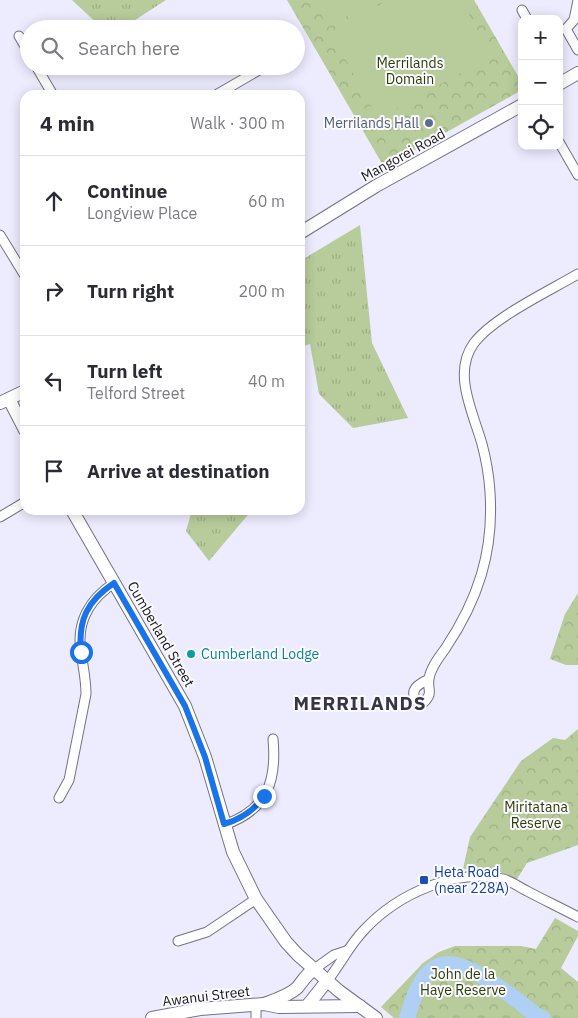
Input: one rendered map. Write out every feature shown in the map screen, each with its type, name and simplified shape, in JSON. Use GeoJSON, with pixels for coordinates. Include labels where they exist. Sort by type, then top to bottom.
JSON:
{"type":"FeatureCollection","features":[{"type":"Feature","properties":{"kind":"main road"},"geometry":{"type":"LineString","coordinates":[[563,81],[578,72]]}},
{"type":"Feature","properties":{"kind":"main road","name":"Mangorei Road"},"geometry":{"type":"LineString","coordinates":[[305,230],[376,186],[518,107]]}},
{"type":"Feature","properties":{"kind":"main road"},"geometry":{"type":"LineString","coordinates":[[20,394],[5,401],[20,423]]}},
{"type":"Feature","properties":{"kind":"main road","name":"Cumberland Street"},"geometry":{"type":"LineString","coordinates":[[75,515],[185,706],[205,757],[224,824],[240,870],[256,900],[286,942],[313,970],[376,1018]]}},
{"type":"Feature","properties":{"kind":"main road","name":"Awanui Street"},"geometry":{"type":"LineString","coordinates":[[259,1009],[288,994],[313,970]]}},
{"type":"Feature","properties":{"kind":"main road"},"geometry":{"type":"LineString","coordinates":[[307,1006],[327,981]]}},
{"type":"Feature","properties":{"kind":"main road","name":"Awanui Street"},"geometry":{"type":"LineString","coordinates":[[152,1018],[200,1009],[360,1006]]}},
{"type":"Feature","properties":{"kind":"street"},"geometry":{"type":"LineString","coordinates":[[578,0],[574,20],[563,30],[578,50]]}},
{"type":"Feature","properties":{"kind":"street"},"geometry":{"type":"LineString","coordinates":[[522,10],[525,15]]}},
{"type":"Feature","properties":{"kind":"street"},"geometry":{"type":"LineString","coordinates":[[41,75],[50,90]]}},
{"type":"Feature","properties":{"kind":"street"},"geometry":{"type":"LineString","coordinates":[[225,90],[250,75]]}},
{"type":"Feature","properties":{"kind":"street"},"geometry":{"type":"LineString","coordinates":[[563,149],[578,174]]}},
{"type":"Feature","properties":{"kind":"street"},"geometry":{"type":"LineString","coordinates":[[0,235],[20,268]]}},
{"type":"Feature","properties":{"kind":"street"},"geometry":{"type":"LineString","coordinates":[[429,679],[437,661],[463,621],[475,595],[487,553],[490,532],[490,490],[487,467],[465,387],[464,370],[468,354],[474,344],[492,325],[578,274]]}},
{"type":"Feature","properties":{"kind":"street"},"geometry":{"type":"LineString","coordinates":[[0,517],[20,505]]}},
{"type":"Feature","properties":{"kind":"street"},"geometry":{"type":"LineString","coordinates":[[59,798],[69,780],[86,694],[80,636],[82,625],[85,614],[92,603],[114,583]]}},
{"type":"Feature","properties":{"kind":"street"},"geometry":{"type":"LineString","coordinates":[[224,824],[243,817],[252,811],[264,796],[274,772],[273,739]]}},
{"type":"Feature","properties":{"kind":"street"},"geometry":{"type":"LineString","coordinates":[[327,981],[342,962],[346,951],[369,924],[399,902],[435,884],[470,877],[504,879],[578,917]]}},
{"type":"Feature","properties":{"kind":"street"},"geometry":{"type":"LineString","coordinates":[[178,942],[207,932],[256,900]]}},
{"type":"Feature","properties":{"kind":"street"},"geometry":{"type":"LineString","coordinates":[[313,970],[334,955],[346,951]]}},
{"type":"Feature","properties":{"kind":"green space"},"geometry":{"type":"Polygon","coordinates":[[[72,0],[166,0],[135,20],[93,20],[72,0]]]}},
{"type":"Feature","properties":{"kind":"green space","name":"Merrilands Domain"},"geometry":{"type":"Polygon","coordinates":[[[287,0],[474,0],[518,76],[518,92],[384,167],[305,31],[305,20],[299,20],[287,0]]]}},
{"type":"Feature","properties":{"kind":"green space"},"geometry":{"type":"Polygon","coordinates":[[[313,0],[376,0],[328,27],[313,0]]]}},
{"type":"Feature","properties":{"kind":"green space"},"geometry":{"type":"Polygon","coordinates":[[[388,0],[461,0],[491,56],[378,119],[331,32],[388,0]]]}},
{"type":"Feature","properties":{"kind":"green space"},"geometry":{"type":"Polygon","coordinates":[[[360,225],[372,343],[408,418],[353,428],[319,394],[310,344],[305,346],[305,258],[360,225]]]}},
{"type":"Feature","properties":{"kind":"green space"},"geometry":{"type":"Polygon","coordinates":[[[191,515],[248,515],[209,561],[186,531],[191,515]]]}},
{"type":"Feature","properties":{"kind":"green space"},"geometry":{"type":"Polygon","coordinates":[[[578,593],[578,665],[566,665],[550,659],[565,614],[578,593]]]}},
{"type":"Feature","properties":{"kind":"green space","name":"Miritatana Reserve"},"geometry":{"type":"Polygon","coordinates":[[[578,729],[578,845],[527,863],[517,879],[489,868],[463,869],[470,837],[521,761],[553,738],[565,740],[578,729]]]}},
{"type":"Feature","properties":{"kind":"green space","name":"John de la Haye Reserve"},"geometry":{"type":"Polygon","coordinates":[[[555,918],[578,931],[578,936],[561,968],[578,982],[578,1018],[394,1018],[381,1007],[423,963],[439,952],[455,946],[521,946],[536,949],[555,918]]]}},
{"type":"Feature","properties":{"kind":"waterway"},"geometry":{"type":"LineString","coordinates":[[407,1018],[421,982],[426,975],[438,966],[449,964],[461,966],[489,980],[536,1015],[543,1018]]}},
{"type":"Feature","properties":{"kind":"place","name":"Merrilands Hall"},"geometry":{"type":"Point","coordinates":[429,123]}},
{"type":"Feature","properties":{"kind":"place","name":"Cumberland Lodge"},"geometry":{"type":"Point","coordinates":[191,654]}},
{"type":"Feature","properties":{"kind":"place","name":"Heta Road (near 228A)"},"geometry":{"type":"Point","coordinates":[424,880]}},
{"type":"Feature","properties":{"kind":"district","name":"MERRILANDS"},"geometry":{"type":"Point","coordinates":[360,703]}},
{"type":"Feature","properties":{"kind":"route"},"geometry":{"type":"LineString","coordinates":[[81,652],[80,636],[85,614],[100,594],[114,583],[185,706],[205,757],[224,824],[243,817],[252,811],[264,796]]}}]}
